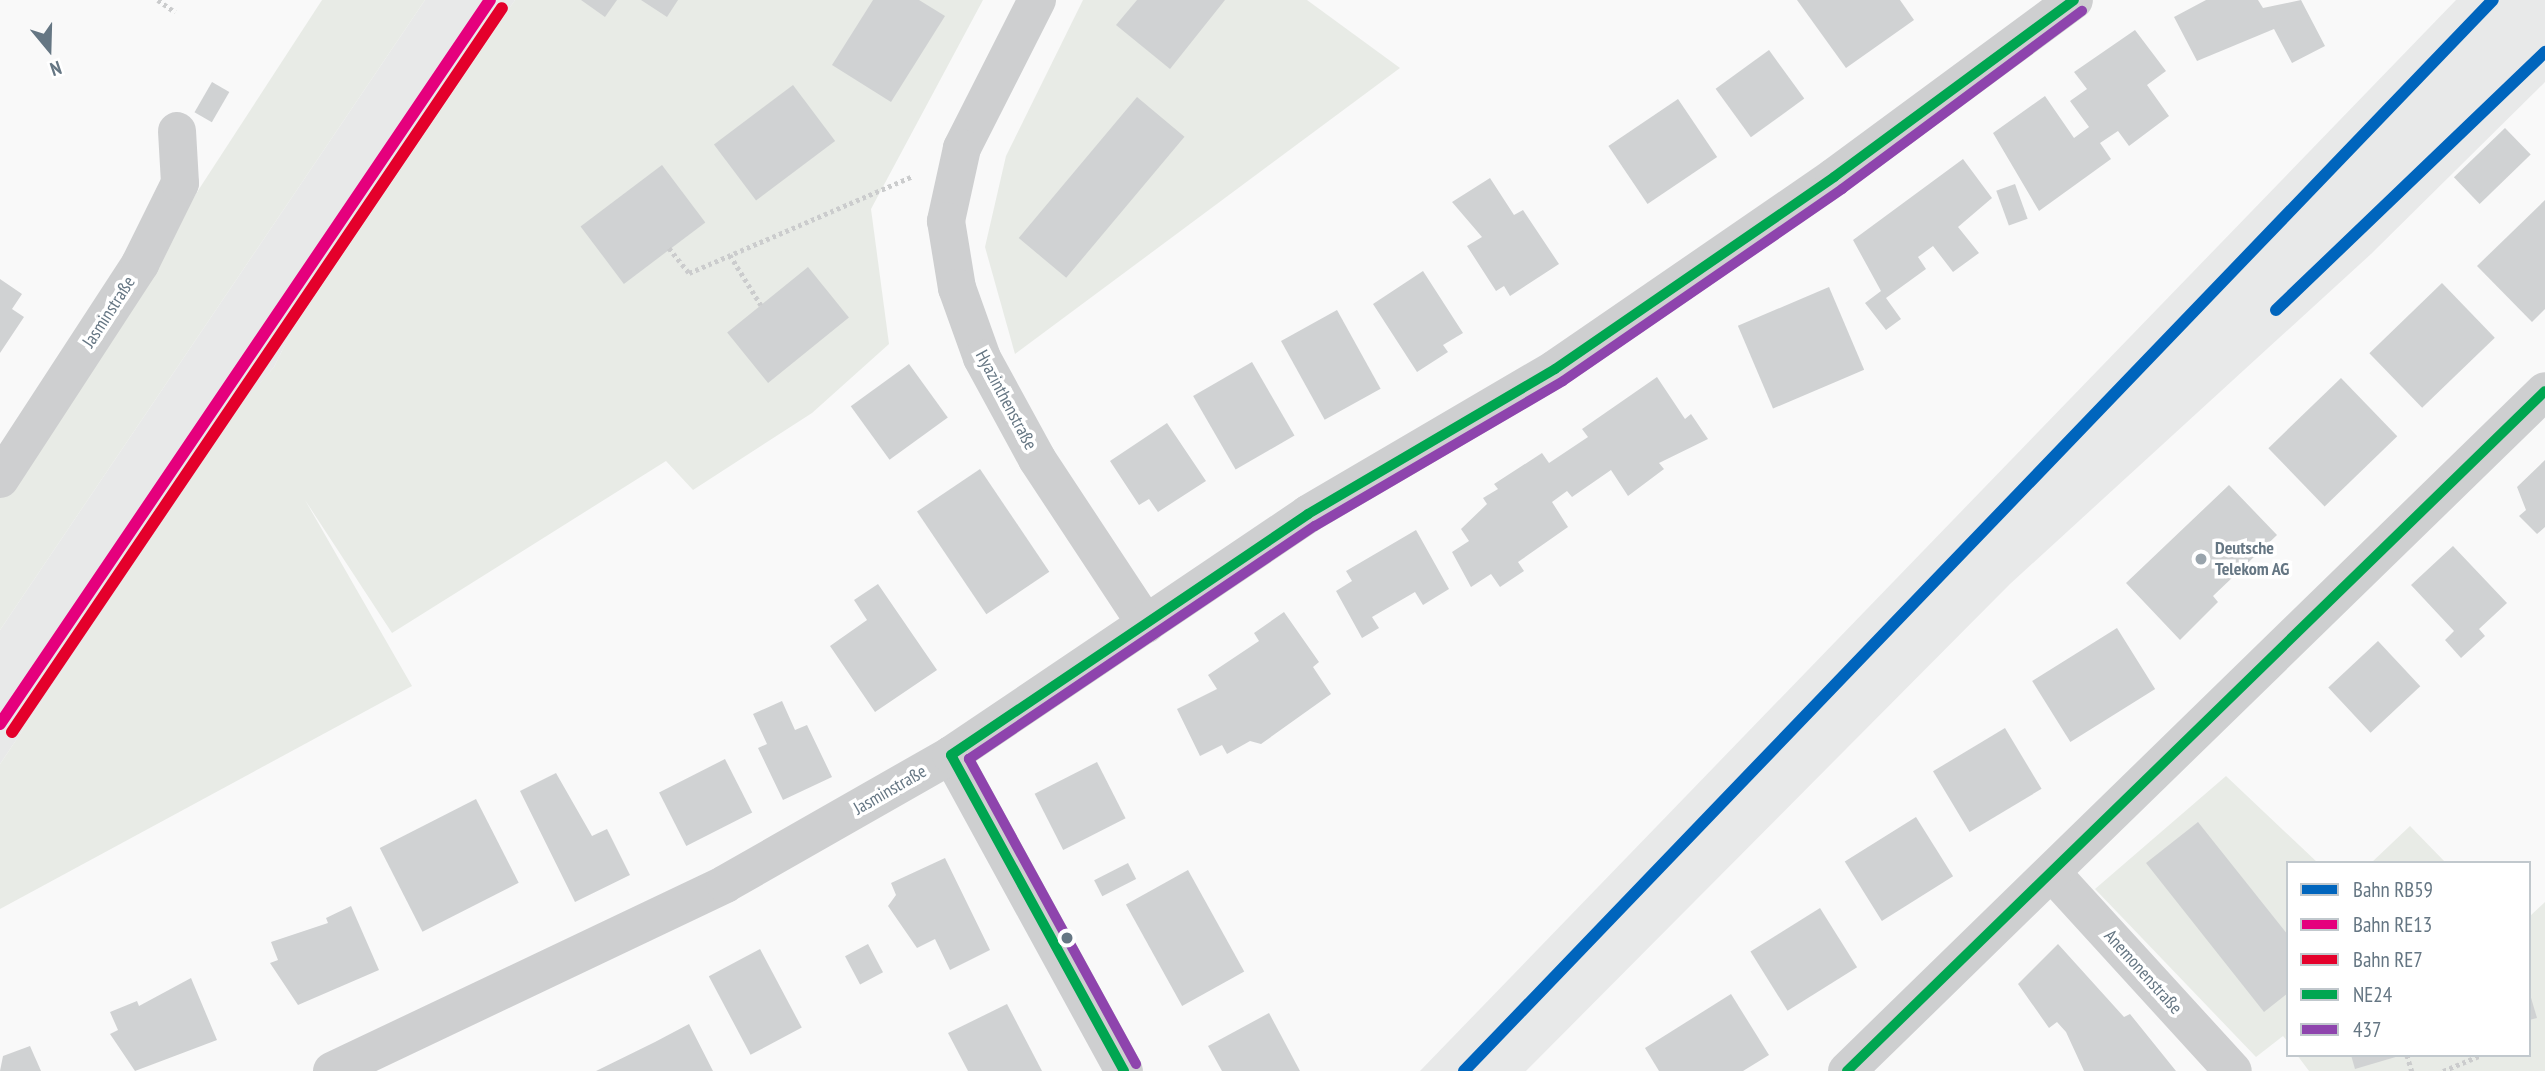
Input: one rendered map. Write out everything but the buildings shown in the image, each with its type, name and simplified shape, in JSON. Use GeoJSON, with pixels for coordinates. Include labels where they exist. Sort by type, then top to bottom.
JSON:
{"type":"FeatureCollection","features":[{"type":"Feature","properties":{"kind":"street","name":"Hyazinthenstraße"},"geometry":{"type":"LineString","coordinates":[[1037,0],[960,156],[946,221],[957,288],[982,358],[1037,459],[1146,624]]}},
{"type":"Feature","properties":{"kind":"street","name":"Jasminstraße"},"geometry":{"type":"LineString","coordinates":[[332,1071],[725,884],[951,755],[1308,514],[1555,369],[1834,177],[2074,0]]}},
{"type":"Feature","properties":{"kind":"street","name":"Jasminstraße"},"geometry":{"type":"LineString","coordinates":[[0,478],[140,264],[180,183],[177,131]]}},
{"type":"Feature","properties":{"kind":"street"},"geometry":{"type":"LineString","coordinates":[[1847,1071],[2545,391]]}},
{"type":"Feature","properties":{"kind":"street"},"geometry":{"type":"LineString","coordinates":[[951,755],[1124,1071]]}},
{"type":"Feature","properties":{"kind":"street","name":"Anemonenstraße"},"geometry":{"type":"LineString","coordinates":[[2052,873],[2233,1071]]}},
{"type":"Feature","properties":{"kind":"path"},"geometry":{"type":"LineString","coordinates":[[158,0],[175,12]]}},
{"type":"Feature","properties":{"kind":"path"},"geometry":{"type":"LineString","coordinates":[[669,248],[689,273],[960,156]]}},
{"type":"Feature","properties":{"kind":"path"},"geometry":{"type":"LineString","coordinates":[[730,255],[761,305]]}},
{"type":"Feature","properties":{"kind":"path"},"geometry":{"type":"LineString","coordinates":[[2443,1071],[2476,1057]]}},
{"type":"Feature","properties":{"kind":"shaded area"},"geometry":{"type":"Polygon","coordinates":[[[322,0],[425,0],[0,630],[0,495],[322,0]]]}},
{"type":"Feature","properties":{"kind":"shaded area"},"geometry":{"type":"Polygon","coordinates":[[[425,0],[515,0],[293,328],[274,367],[243,403],[0,764],[0,630],[425,0]]]}},
{"type":"Feature","properties":{"kind":"shaded area"},"geometry":{"type":"Polygon","coordinates":[[[515,0],[983,0],[871,209],[889,344],[812,413],[693,490],[666,461],[392,633],[305,500],[412,686],[0,909],[0,764],[243,402],[274,367],[293,328],[515,0]]]}},
{"type":"Feature","properties":{"kind":"shaded area"},"geometry":{"type":"Polygon","coordinates":[[[1083,0],[1307,0],[1400,68],[1015,354],[985,247],[1006,156],[1083,0]]]}},
{"type":"Feature","properties":{"kind":"shaded area"},"geometry":{"type":"Polygon","coordinates":[[[2456,0],[2545,0],[2545,82],[2371,254],[2010,584],[1526,1071],[1420,1071],[2456,0]]]}},
{"type":"Feature","properties":{"kind":"shaded area"},"geometry":{"type":"Polygon","coordinates":[[[2226,776],[2316,861],[2286,861],[2286,1040],[2283,1036],[2256,1057],[2095,889],[2226,776]]]}},
{"type":"Feature","properties":{"kind":"shaded area"},"geometry":{"type":"Polygon","coordinates":[[[2410,826],[2444,861],[2373,861],[2410,826]]]}},
{"type":"Feature","properties":{"kind":"shaded area"},"geometry":{"type":"Polygon","coordinates":[[[2545,902],[2545,1071],[2309,1071],[2298,1057],[2531,1057],[2531,915],[2545,902]]]}},
{"type":"Feature","properties":{"kind":"rail line","name":"RE13"},"geometry":{"type":"LineString","coordinates":[[0,724],[490,0]]}},
{"type":"Feature","properties":{"kind":"rail line","name":"RB59"},"geometry":{"type":"LineString","coordinates":[[1464,1071],[2493,0]]}},
{"type":"Feature","properties":{"kind":"rail line","name":"RE7"},"geometry":{"type":"LineString","coordinates":[[12,732],[502,8]]}},
{"type":"Feature","properties":{"kind":"rail line","name":"RB59"},"geometry":{"type":"LineString","coordinates":[[2276,310],[2545,52]]}},
{"type":"Feature","properties":{"kind":"transit line","name":"NE24"},"geometry":{"type":"LineString","coordinates":[[1124,1071],[951,755],[1308,514],[1555,369],[1834,177],[2074,0]]}},
{"type":"Feature","properties":{"kind":"transit line","name":"437"},"geometry":{"type":"LineString","coordinates":[[1136,1064],[969,759],[1315,526],[1563,381],[1842,189],[2082,11]]}},
{"type":"Feature","properties":{"kind":"transit line","name":"NE24"},"geometry":{"type":"LineString","coordinates":[[1847,1071],[2545,391]]}},
{"type":"Feature","properties":{"kind":"place","name":"Deutsche Telekom AG"},"geometry":{"type":"Point","coordinates":[2201,559]}}]}
